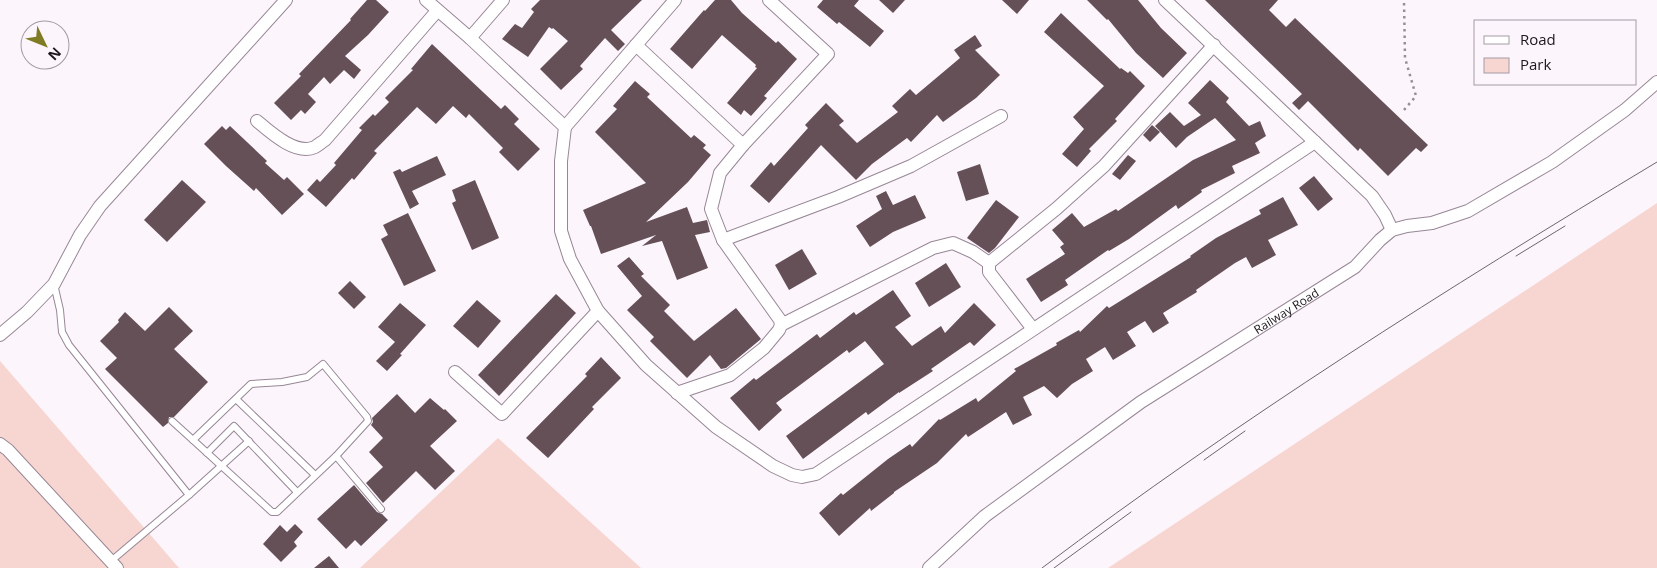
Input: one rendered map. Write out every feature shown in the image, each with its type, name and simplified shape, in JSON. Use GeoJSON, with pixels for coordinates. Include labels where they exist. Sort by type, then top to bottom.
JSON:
{"type":"FeatureCollection","features":[{"type":"Feature","properties":{"kind":"street"},"geometry":{"type":"LineString","coordinates":[[0,336],[28,312],[54,284],[80,235],[100,206],[286,0]]}},
{"type":"Feature","properties":{"kind":"street"},"geometry":{"type":"LineString","coordinates":[[426,0],[565,126]]}},
{"type":"Feature","properties":{"kind":"street"},"geometry":{"type":"LineString","coordinates":[[470,38],[503,0]]}},
{"type":"Feature","properties":{"kind":"street"},"geometry":{"type":"LineString","coordinates":[[675,0],[565,126],[561,162],[561,231],[570,260],[598,311],[646,365],[716,427],[773,466],[792,475],[802,477],[816,474],[1314,142]]}},
{"type":"Feature","properties":{"kind":"street"},"geometry":{"type":"LineString","coordinates":[[677,393],[730,375],[764,348],[780,330],[780,320],[723,240],[711,209],[720,173],[742,145],[828,54],[769,0]]}},
{"type":"Feature","properties":{"kind":"street"},"geometry":{"type":"LineString","coordinates":[[1165,0],[1372,196],[1385,215],[1392,230],[1432,223],[1468,211],[1552,162],[1625,110],[1657,82]]}},
{"type":"Feature","properties":{"kind":"street"},"geometry":{"type":"LineString","coordinates":[[257,120],[276,136],[296,148],[313,148],[325,140],[437,11]]}},
{"type":"Feature","properties":{"kind":"street"},"geometry":{"type":"LineString","coordinates":[[636,45],[742,145]]}},
{"type":"Feature","properties":{"kind":"street"},"geometry":{"type":"LineString","coordinates":[[988,262],[1056,209],[1104,166],[1214,45]]}},
{"type":"Feature","properties":{"kind":"street"},"geometry":{"type":"LineString","coordinates":[[723,240],[838,197],[911,166],[1002,116]]}},
{"type":"Feature","properties":{"kind":"street","name":"Railway Road"},"geometry":{"type":"LineString","coordinates":[[929,568],[985,516],[1063,458],[1141,402],[1355,267],[1392,230]]}},
{"type":"Feature","properties":{"kind":"street"},"geometry":{"type":"LineString","coordinates":[[781,325],[933,248],[953,243],[973,252],[988,262]]}},
{"type":"Feature","properties":{"kind":"street"},"geometry":{"type":"LineString","coordinates":[[988,262],[989,272],[1033,330]]}},
{"type":"Feature","properties":{"kind":"street"},"geometry":{"type":"LineString","coordinates":[[454,372],[502,414],[598,311]]}},
{"type":"Feature","properties":{"kind":"street"},"geometry":{"type":"LineString","coordinates":[[0,444],[8,450],[114,564]]}},
{"type":"Feature","properties":{"kind":"lane"},"geometry":{"type":"LineString","coordinates":[[54,284],[60,310],[62,332],[69,346],[189,496]]}},
{"type":"Feature","properties":{"kind":"lane"},"geometry":{"type":"LineString","coordinates":[[172,421],[272,512],[277,512],[336,456],[368,421],[367,416],[323,364],[307,377],[282,382],[251,384],[193,440]]}},
{"type":"Feature","properties":{"kind":"lane"},"geometry":{"type":"LineString","coordinates":[[236,399],[315,474]]}},
{"type":"Feature","properties":{"kind":"lane"},"geometry":{"type":"LineString","coordinates":[[207,453],[234,426],[297,492]]}},
{"type":"Feature","properties":{"kind":"lane"},"geometry":{"type":"LineString","coordinates":[[114,564],[249,441]]}},
{"type":"Feature","properties":{"kind":"lane"},"geometry":{"type":"LineString","coordinates":[[336,456],[381,509]]}},
{"type":"Feature","properties":{"kind":"path"},"geometry":{"type":"LineString","coordinates":[[1404,0],[1405,58],[1416,96],[1404,110]]}},
{"type":"Feature","properties":{"kind":"green space"},"geometry":{"type":"Polygon","coordinates":[[[1657,203],[1657,568],[1108,568],[1657,203]]]}},
{"type":"Feature","properties":{"kind":"green space"},"geometry":{"type":"Polygon","coordinates":[[[0,361],[179,568],[0,568],[0,361]]]}},
{"type":"Feature","properties":{"kind":"green space"},"geometry":{"type":"Polygon","coordinates":[[[498,438],[641,568],[360,568],[498,438]]]}},
{"type":"Feature","properties":{"kind":"building"},"geometry":{"type":"Polygon","coordinates":[[[367,0],[376,0],[389,12],[345,56],[361,70],[354,79],[344,70],[330,84],[324,77],[308,94],[316,102],[305,114],[301,110],[291,120],[274,103],[301,76],[299,74],[351,20],[367,0]]]}},
{"type":"Feature","properties":{"kind":"building"},"geometry":{"type":"Polygon","coordinates":[[[540,0],[642,0],[611,30],[625,44],[618,51],[605,38],[580,66],[583,69],[561,90],[540,69],[568,41],[553,28],[549,27],[528,57],[502,39],[515,24],[522,28],[534,12],[531,9],[540,0]]]}},
{"type":"Feature","properties":{"kind":"building"},"geometry":{"type":"Polygon","coordinates":[[[715,0],[731,0],[742,13],[776,43],[778,41],[797,59],[764,96],[767,98],[751,116],[744,110],[741,115],[727,103],[757,68],[755,67],[756,65],[722,35],[692,69],[670,49],[715,0]]]}},
{"type":"Feature","properties":{"kind":"building"},"geometry":{"type":"Polygon","coordinates":[[[823,0],[859,0],[854,6],[884,31],[870,47],[839,22],[837,24],[817,7],[823,0]]]}},
{"type":"Feature","properties":{"kind":"building"},"geometry":{"type":"Polygon","coordinates":[[[879,0],[905,0],[893,13],[879,0]]]}},
{"type":"Feature","properties":{"kind":"building"},"geometry":{"type":"Polygon","coordinates":[[[1002,0],[1029,0],[1017,14],[1002,0]]]}},
{"type":"Feature","properties":{"kind":"building"},"geometry":{"type":"Polygon","coordinates":[[[1087,0],[1138,0],[1161,28],[1187,53],[1163,78],[1136,53],[1108,19],[1087,0]]]}},
{"type":"Feature","properties":{"kind":"building"},"geometry":{"type":"Polygon","coordinates":[[[1205,0],[1278,0],[1269,10],[1286,27],[1295,18],[1428,145],[1421,152],[1416,148],[1388,176],[1360,148],[1358,151],[1308,101],[1299,110],[1292,103],[1302,94],[1205,0]]]}},
{"type":"Feature","properties":{"kind":"building"},"geometry":{"type":"Polygon","coordinates":[[[1061,13],[1120,69],[1128,73],[1130,71],[1145,86],[1115,119],[1117,121],[1089,149],[1091,151],[1077,167],[1062,154],[1084,129],[1073,117],[1104,86],[1044,32],[1061,13]]]}},
{"type":"Feature","properties":{"kind":"building"},"geometry":{"type":"Polygon","coordinates":[[[975,35],[982,46],[975,50],[1000,75],[976,98],[943,122],[937,115],[911,142],[907,138],[872,164],[856,180],[821,145],[769,203],[750,186],[771,162],[774,166],[808,128],[805,125],[826,103],[844,121],[839,125],[857,143],[898,112],[892,106],[910,89],[916,95],[960,58],[954,50],[975,35]]]}},
{"type":"Feature","properties":{"kind":"building"},"geometry":{"type":"Polygon","coordinates":[[[432,44],[501,109],[505,105],[519,119],[514,124],[540,149],[518,171],[499,152],[503,148],[469,114],[466,118],[453,106],[436,124],[417,107],[374,151],[377,153],[354,180],[352,178],[326,207],[307,190],[317,179],[320,182],[336,165],[334,163],[362,130],[359,128],[389,102],[385,98],[413,70],[411,69],[432,44]]]}},
{"type":"Feature","properties":{"kind":"building"},"geometry":{"type":"Polygon","coordinates":[[[1210,80],[1229,98],[1226,102],[1249,126],[1260,121],[1266,136],[1255,143],[1260,153],[1232,166],[1235,173],[1201,190],[1202,192],[1178,209],[1176,205],[1129,239],[1108,250],[1065,280],[1068,285],[1041,302],[1026,279],[1065,254],[1060,247],[1064,244],[1052,230],[1072,213],[1084,227],[1116,209],[1118,211],[1193,160],[1236,140],[1215,118],[1187,137],[1176,148],[1155,126],[1170,112],[1184,126],[1201,115],[1188,103],[1210,80]]]}},
{"type":"Feature","properties":{"kind":"building"},"geometry":{"type":"Polygon","coordinates":[[[635,81],[650,94],[647,97],[691,138],[694,135],[706,145],[703,148],[711,155],[688,182],[646,222],[687,207],[693,223],[707,220],[710,232],[695,235],[708,268],[677,280],[662,241],[642,246],[656,235],[601,254],[583,210],[646,183],[595,132],[617,109],[613,106],[635,81]]]}},
{"type":"Feature","properties":{"kind":"building"},"geometry":{"type":"Polygon","coordinates":[[[1152,125],[1160,132],[1150,142],[1143,135],[1152,125]]]}},
{"type":"Feature","properties":{"kind":"building"},"geometry":{"type":"Polygon","coordinates":[[[222,126],[226,130],[230,126],[267,161],[265,163],[284,180],[287,177],[304,194],[282,215],[256,188],[254,191],[204,144],[222,126]]]}},
{"type":"Feature","properties":{"kind":"building"},"geometry":{"type":"Polygon","coordinates":[[[1128,155],[1136,161],[1120,180],[1112,174],[1128,155]]]}},
{"type":"Feature","properties":{"kind":"building"},"geometry":{"type":"Polygon","coordinates":[[[437,156],[446,175],[412,191],[419,204],[410,209],[393,172],[400,169],[402,172],[437,156]]]}},
{"type":"Feature","properties":{"kind":"building"},"geometry":{"type":"Polygon","coordinates":[[[980,164],[989,194],[966,201],[957,172],[980,164]]]}},
{"type":"Feature","properties":{"kind":"building"},"geometry":{"type":"Polygon","coordinates":[[[1314,176],[1333,199],[1318,211],[1299,188],[1314,176]]]}},
{"type":"Feature","properties":{"kind":"building"},"geometry":{"type":"Polygon","coordinates":[[[182,180],[206,202],[167,242],[144,220],[182,180]]]}},
{"type":"Feature","properties":{"kind":"building"},"geometry":{"type":"Polygon","coordinates":[[[475,180],[499,238],[472,250],[452,203],[456,201],[452,190],[475,180]]]}},
{"type":"Feature","properties":{"kind":"building"},"geometry":{"type":"Polygon","coordinates":[[[886,191],[893,205],[915,195],[926,218],[893,232],[870,247],[856,226],[882,209],[876,196],[886,191]]]}},
{"type":"Feature","properties":{"kind":"building"},"geometry":{"type":"Polygon","coordinates":[[[1283,197],[1298,225],[1268,240],[1276,255],[1252,268],[1246,257],[1235,263],[1196,290],[1197,292],[1163,313],[1169,323],[1153,333],[1145,321],[1127,332],[1136,346],[1113,360],[1105,347],[1086,359],[1093,371],[1072,384],[1057,398],[1044,386],[1023,397],[1032,415],[1013,425],[1006,412],[968,437],[966,434],[937,463],[894,492],[871,511],[870,508],[839,536],[819,513],[841,493],[843,495],[888,459],[910,444],[912,447],[939,419],[976,398],[978,402],[1016,371],[1014,369],[1057,345],[1056,343],[1079,330],[1080,332],[1107,306],[1109,308],[1191,257],[1216,238],[1261,214],[1259,210],[1283,197]]]}},
{"type":"Feature","properties":{"kind":"building"},"geometry":{"type":"Polygon","coordinates":[[[996,200],[1019,217],[989,253],[967,238],[996,200]]]}},
{"type":"Feature","properties":{"kind":"building"},"geometry":{"type":"Polygon","coordinates":[[[408,213],[436,271],[404,286],[381,239],[388,235],[383,225],[408,213]]]}},
{"type":"Feature","properties":{"kind":"building"},"geometry":{"type":"Polygon","coordinates":[[[802,249],[817,274],[789,290],[775,265],[802,249]]]}},
{"type":"Feature","properties":{"kind":"building"},"geometry":{"type":"Polygon","coordinates":[[[629,257],[644,274],[641,276],[670,305],[664,311],[694,341],[736,308],[761,339],[726,368],[721,369],[710,355],[687,378],[650,341],[654,337],[627,310],[642,296],[617,266],[629,257]]]}},
{"type":"Feature","properties":{"kind":"building"},"geometry":{"type":"Polygon","coordinates":[[[946,263],[961,287],[929,307],[915,283],[946,263]]]}},
{"type":"Feature","properties":{"kind":"building"},"geometry":{"type":"Polygon","coordinates":[[[350,281],[366,297],[354,309],[338,293],[350,281]]]}},
{"type":"Feature","properties":{"kind":"building"},"geometry":{"type":"Polygon","coordinates":[[[893,290],[911,316],[895,327],[912,346],[941,326],[945,333],[974,303],[996,325],[974,346],[970,342],[931,369],[933,371],[899,392],[868,415],[866,412],[803,459],[786,436],[884,364],[865,341],[849,353],[847,350],[776,403],[782,410],[759,431],[730,398],[754,378],[756,380],[817,334],[820,338],[854,312],[856,315],[893,290]]]}},
{"type":"Feature","properties":{"kind":"building"},"geometry":{"type":"Polygon","coordinates":[[[556,294],[576,313],[499,396],[478,375],[556,294]]]}},
{"type":"Feature","properties":{"kind":"building"},"geometry":{"type":"Polygon","coordinates":[[[477,300],[501,321],[478,348],[453,326],[477,300]]]}},
{"type":"Feature","properties":{"kind":"building"},"geometry":{"type":"Polygon","coordinates":[[[400,303],[426,325],[387,371],[376,361],[395,342],[378,327],[400,303]]]}},
{"type":"Feature","properties":{"kind":"building"},"geometry":{"type":"Polygon","coordinates":[[[169,307],[193,331],[174,349],[208,382],[174,417],[169,417],[168,423],[163,427],[105,369],[117,358],[100,341],[119,322],[118,320],[125,312],[145,331],[169,307]]]}},
{"type":"Feature","properties":{"kind":"building"},"geometry":{"type":"Polygon","coordinates":[[[601,357],[621,378],[592,407],[594,409],[548,458],[526,438],[587,376],[585,374],[601,357]]]}},
{"type":"Feature","properties":{"kind":"building"},"geometry":{"type":"Polygon","coordinates":[[[397,394],[415,413],[430,398],[457,421],[430,446],[455,471],[435,490],[416,471],[383,503],[366,483],[383,467],[369,452],[383,438],[371,425],[373,422],[372,418],[397,394]]]}},
{"type":"Feature","properties":{"kind":"building"},"geometry":{"type":"Polygon","coordinates":[[[354,485],[377,512],[388,520],[361,546],[355,540],[346,549],[317,519],[354,485]]]}},
{"type":"Feature","properties":{"kind":"building"},"geometry":{"type":"Polygon","coordinates":[[[295,524],[303,532],[294,542],[297,546],[281,562],[263,544],[280,525],[287,532],[295,524]]]}},
{"type":"Feature","properties":{"kind":"building"},"geometry":{"type":"Polygon","coordinates":[[[329,556],[339,568],[314,568],[329,556]]]}},
{"type":"Feature","properties":{"kind":"tram line"},"geometry":{"type":"LineString","coordinates":[[1042,568],[1191,460],[1344,357],[1499,258],[1657,162]]}},
{"type":"Feature","properties":{"kind":"tram line"},"geometry":{"type":"LineString","coordinates":[[1516,256],[1565,226]]}},
{"type":"Feature","properties":{"kind":"tram line"},"geometry":{"type":"LineString","coordinates":[[1204,460],[1245,431]]}},
{"type":"Feature","properties":{"kind":"tram line"},"geometry":{"type":"LineString","coordinates":[[1054,568],[1131,512]]}}]}
